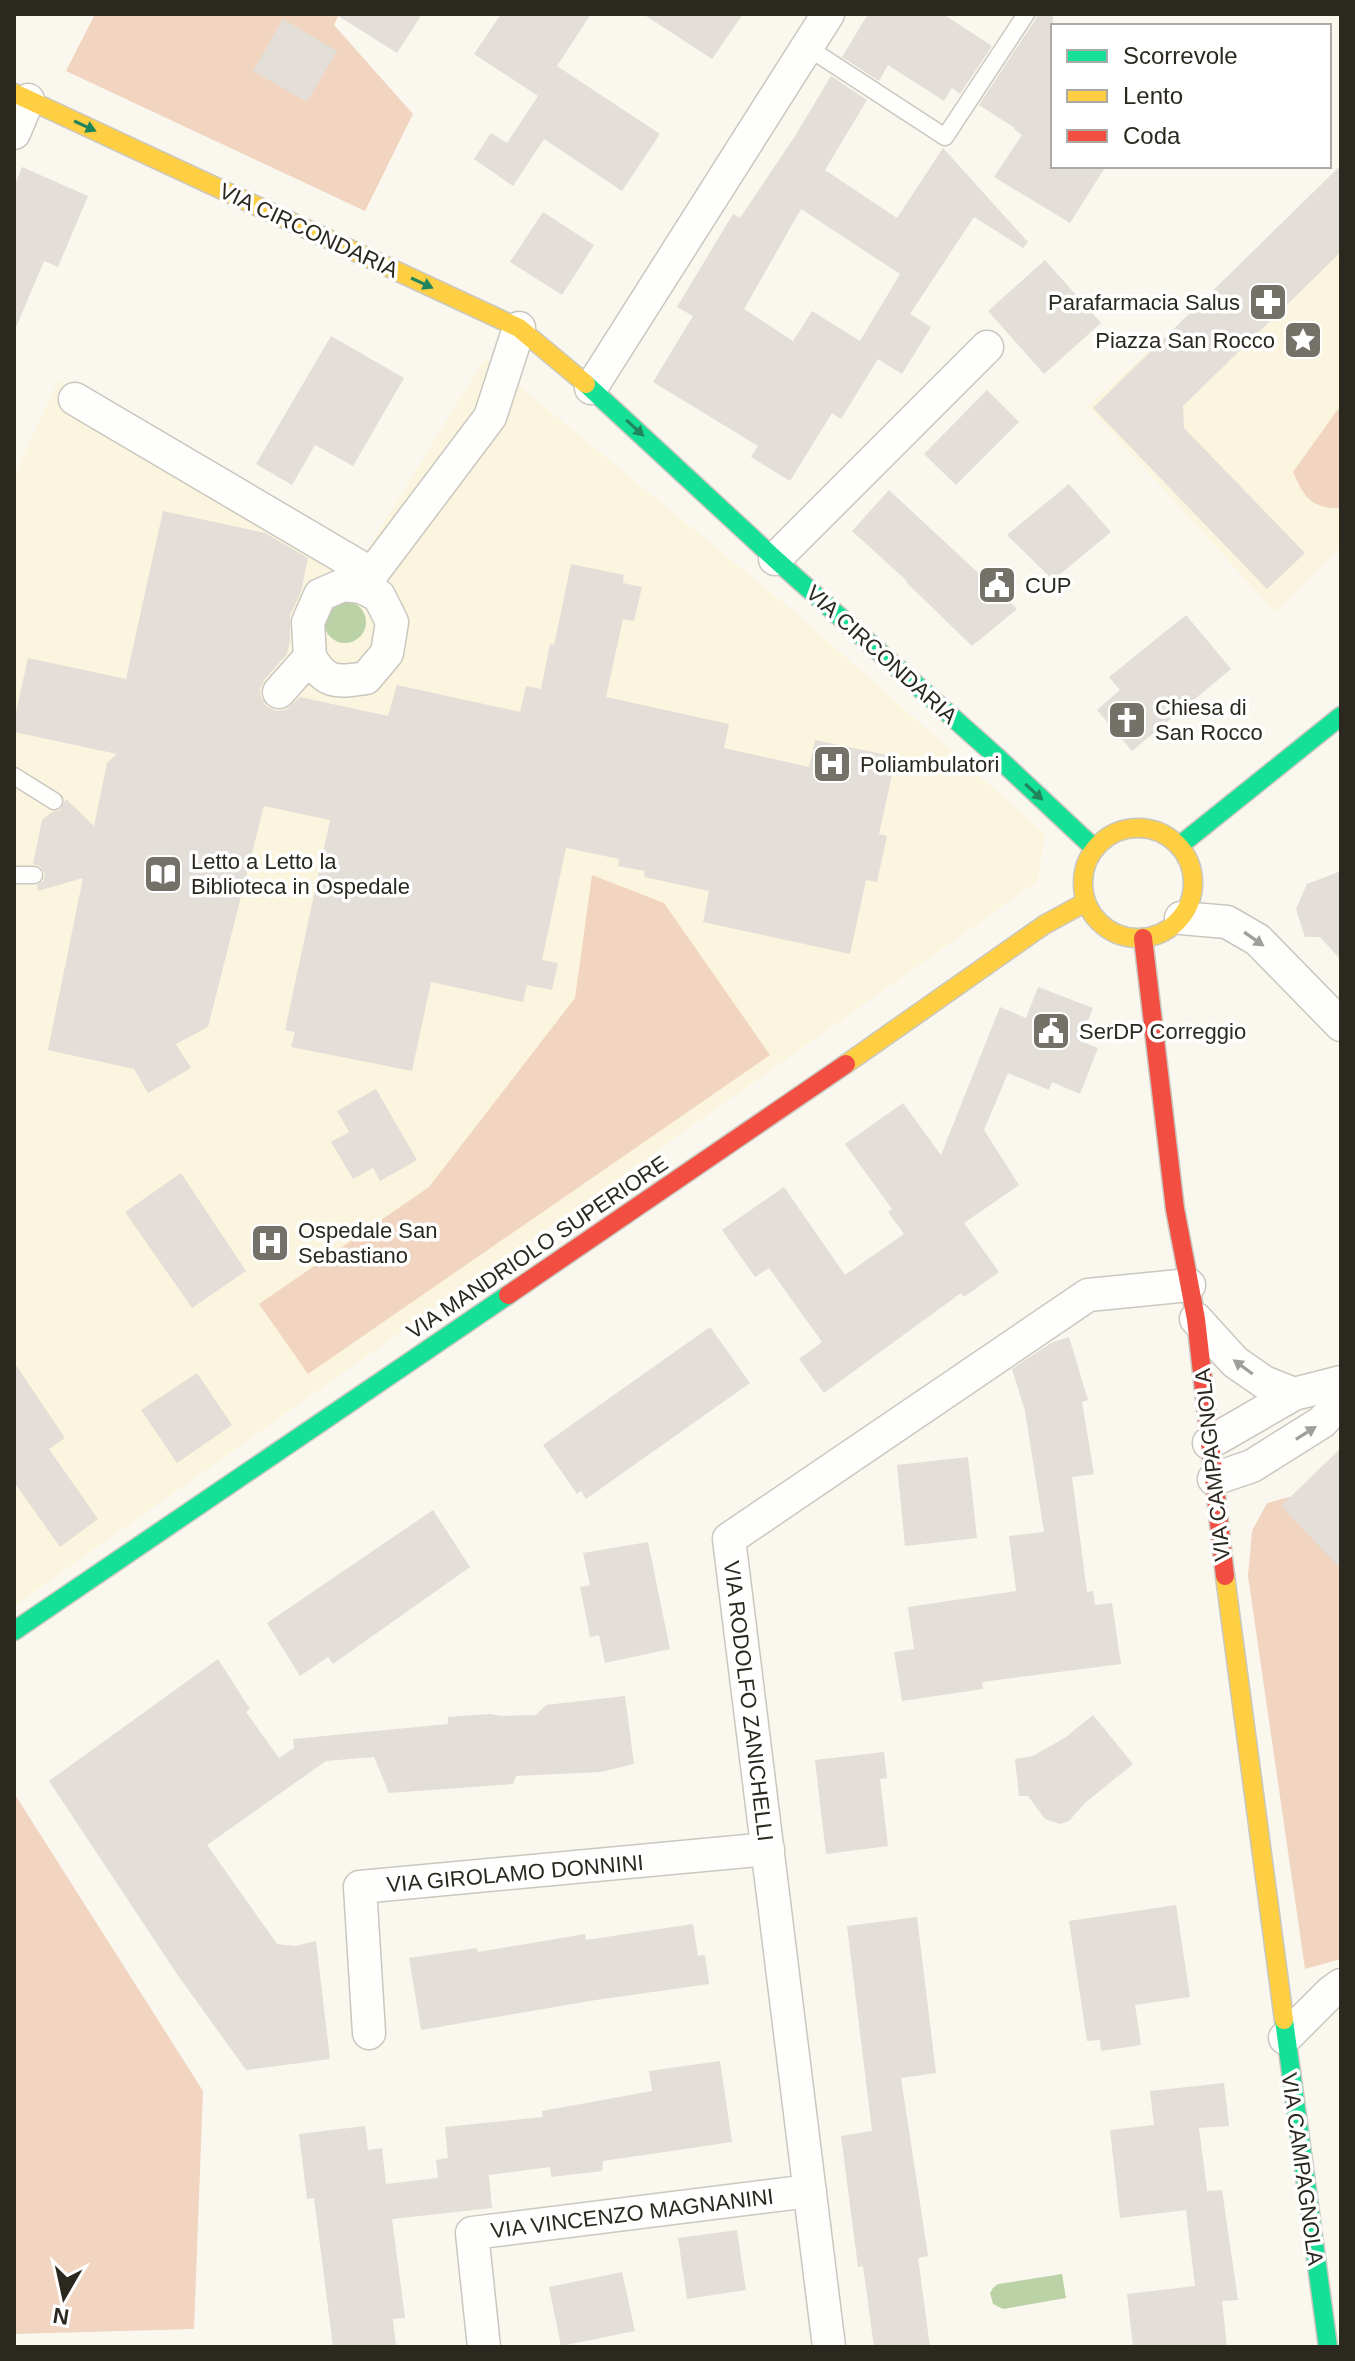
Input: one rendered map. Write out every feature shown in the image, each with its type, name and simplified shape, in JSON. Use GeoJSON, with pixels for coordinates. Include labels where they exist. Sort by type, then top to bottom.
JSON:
{"type":"FeatureCollection","features":[{"type":"Feature","properties":{"kind":"street"},"geometry":{"type":"LineString","coordinates":[[591,388],[828,14]]}},
{"type":"Feature","properties":{"kind":"street"},"geometry":{"type":"LineString","coordinates":[[14,133],[21,96]]}},
{"type":"Feature","properties":{"kind":"street","name":"VIA CIRCONDARIA"},"geometry":{"type":"LineString","coordinates":[[21,96],[519,328],[591,388],[1094,848]]}},
{"type":"Feature","properties":{"kind":"street"},"geometry":{"type":"LineString","coordinates":[[75,399],[367,581],[379,596],[392,622],[387,653],[366,678],[339,682],[318,672],[310,657],[308,622],[320,595],[343,585],[367,581],[490,417],[519,328]]}},
{"type":"Feature","properties":{"kind":"street"},"geometry":{"type":"LineString","coordinates":[[775,559],[987,347]]}},
{"type":"Feature","properties":{"kind":"street"},"geometry":{"type":"LineString","coordinates":[[279,692],[310,657]]}},
{"type":"Feature","properties":{"kind":"street"},"geometry":{"type":"LineString","coordinates":[[1179,846],[1341,716]]}},
{"type":"Feature","properties":{"kind":"street"},"geometry":{"type":"LineString","coordinates":[[1135,827],[1159,832],[1179,846],[1188,858],[1193,880],[1191,900],[1181,918],[1163,932],[1143,938],[1122,935],[1103,926],[1086,902],[1083,879],[1087,860],[1094,848],[1108,836],[1135,827]]}},
{"type":"Feature","properties":{"kind":"street","name":"VIA MANDRIOLO SUPERIORE"},"geometry":{"type":"LineString","coordinates":[[14,1631],[785,1107],[1044,925],[1086,902]]}},
{"type":"Feature","properties":{"kind":"street"},"geometry":{"type":"LineString","coordinates":[[1181,918],[1227,922],[1258,940],[1341,1025]]}},
{"type":"Feature","properties":{"kind":"street","name":"VIA CAMPAGNOLA"},"geometry":{"type":"LineString","coordinates":[[1143,938],[1173,1196],[1196,1319],[1227,1594],[1328,2347]]}},
{"type":"Feature","properties":{"kind":"street","name":"VIA RODOLFO ZANICHELLI"},"geometry":{"type":"LineString","coordinates":[[829,2347],[729,1539],[1088,1295],[1189,1285]]}},
{"type":"Feature","properties":{"kind":"street"},"geometry":{"type":"LineString","coordinates":[[1196,1319],[1235,1362],[1264,1382],[1294,1394]]}},
{"type":"Feature","properties":{"kind":"street"},"geometry":{"type":"LineString","coordinates":[[1209,1443],[1294,1394],[1341,1382]]}},
{"type":"Feature","properties":{"kind":"street"},"geometry":{"type":"LineString","coordinates":[[1214,1479],[1252,1466],[1322,1422],[1341,1401]]}},
{"type":"Feature","properties":{"kind":"street","name":"VIA GIROLAMO DONNINI"},"geometry":{"type":"LineString","coordinates":[[369,2033],[360,1887],[768,1849]]}},
{"type":"Feature","properties":{"kind":"street"},"geometry":{"type":"LineString","coordinates":[[1279,1993],[1301,1997],[1336,1989]]}},
{"type":"Feature","properties":{"kind":"street"},"geometry":{"type":"LineString","coordinates":[[1285,2038],[1336,1989]]}},
{"type":"Feature","properties":{"kind":"street","name":"VIA VINCENZO MAGNANINI"},"geometry":{"type":"LineString","coordinates":[[484,2347],[472,2233],[810,2191]]}},
{"type":"Feature","properties":{"kind":"lane"},"geometry":{"type":"LineString","coordinates":[[807,47],[945,137],[1026,14]]}},
{"type":"Feature","properties":{"kind":"lane"},"geometry":{"type":"LineString","coordinates":[[14,776],[54,801]]}},
{"type":"Feature","properties":{"kind":"lane"},"geometry":{"type":"LineString","coordinates":[[14,875],[34,875]]}},
{"type":"Feature","properties":{"kind":"shaded area"},"geometry":{"type":"Polygon","coordinates":[[[95,14],[339,14],[334,25],[413,114],[365,211],[66,71],[95,14]]]}},
{"type":"Feature","properties":{"kind":"shaded area"},"geometry":{"type":"Polygon","coordinates":[[[1341,177],[1341,547],[1275,612],[1088,406],[1341,177]]]}},
{"type":"Feature","properties":{"kind":"shaded area","name":"Ospedale San Sebastiano"},"geometry":{"type":"Polygon","coordinates":[[[485,358],[796,613],[1045,834],[1038,881],[14,1606],[14,477],[58,380],[362,558],[485,358]]]}},
{"type":"Feature","properties":{"kind":"shaded area"},"geometry":{"type":"Polygon","coordinates":[[[1341,405],[1341,508],[1331,508],[1310,500],[1293,472],[1341,405]]]}},
{"type":"Feature","properties":{"kind":"shaded area"},"geometry":{"type":"Polygon","coordinates":[[[345,601],[360,607],[366,622],[360,637],[345,643],[330,637],[324,622],[330,607],[345,601]]]}},
{"type":"Feature","properties":{"kind":"shaded area"},"geometry":{"type":"Polygon","coordinates":[[[592,875],[664,903],[770,1055],[308,1374],[259,1304],[429,1187],[575,998],[592,875]]]}},
{"type":"Feature","properties":{"kind":"shaded area"},"geometry":{"type":"Polygon","coordinates":[[[1289,1497],[1341,1553],[1341,1959],[1305,1969],[1248,1576],[1252,1531],[1267,1503],[1289,1497]]]}},
{"type":"Feature","properties":{"kind":"shaded area"},"geometry":{"type":"Polygon","coordinates":[[[14,1793],[203,2091],[194,2329],[14,2334],[14,1793]]]}},
{"type":"Feature","properties":{"kind":"shaded area"},"geometry":{"type":"Polygon","coordinates":[[[1062,2274],[1066,2298],[1003,2309],[993,2304],[990,2293],[998,2284],[1062,2274]]]}},
{"type":"Feature","properties":{"kind":"building"},"geometry":{"type":"Polygon","coordinates":[[[335,14],[422,14],[397,53],[335,14]]]}},
{"type":"Feature","properties":{"kind":"building"},"geometry":{"type":"Polygon","coordinates":[[[501,14],[591,14],[557,66],[660,134],[622,191],[544,139],[513,186],[474,159],[491,133],[507,143],[538,96],[474,54],[501,14]]]}},
{"type":"Feature","properties":{"kind":"building"},"geometry":{"type":"Polygon","coordinates":[[[643,14],[743,14],[712,59],[643,14]]]}},
{"type":"Feature","properties":{"kind":"building"},"geometry":{"type":"Polygon","coordinates":[[[868,14],[943,14],[992,46],[960,94],[952,88],[944,101],[888,65],[879,81],[842,57],[868,14]]]}},
{"type":"Feature","properties":{"kind":"building"},"geometry":{"type":"Polygon","coordinates":[[[1037,14],[1053,14],[1051,168],[1105,168],[1070,223],[994,177],[1022,135],[979,105],[1037,14]]]}},
{"type":"Feature","properties":{"kind":"building"},"geometry":{"type":"Polygon","coordinates":[[[283,19],[337,51],[307,102],[253,71],[283,19]]]}},
{"type":"Feature","properties":{"kind":"building"},"geometry":{"type":"Polygon","coordinates":[[[831,76],[867,100],[825,170],[897,218],[943,148],[1028,242],[1023,248],[974,217],[910,314],[931,327],[902,374],[878,359],[841,419],[832,413],[790,481],[751,457],[758,446],[653,382],[693,316],[677,307],[733,214],[740,218],[831,76]],[[801,209],[744,309],[793,341],[812,311],[860,341],[900,274],[801,209]]]}},
{"type":"Feature","properties":{"kind":"building"},"geometry":{"type":"Polygon","coordinates":[[[1341,165],[1341,252],[1183,406],[1184,428],[1305,553],[1267,589],[1093,408],[1341,165]]]}},
{"type":"Feature","properties":{"kind":"building"},"geometry":{"type":"Polygon","coordinates":[[[22,167],[88,196],[58,267],[44,261],[14,332],[14,187],[22,167]]]}},
{"type":"Feature","properties":{"kind":"building"},"geometry":{"type":"Polygon","coordinates":[[[543,212],[594,245],[562,295],[510,262],[543,212]]]}},
{"type":"Feature","properties":{"kind":"building"},"geometry":{"type":"Polygon","coordinates":[[[1045,260],[1101,323],[1044,374],[988,311],[1045,260]]]}},
{"type":"Feature","properties":{"kind":"building"},"geometry":{"type":"Polygon","coordinates":[[[331,336],[404,378],[353,466],[315,445],[292,485],[256,464],[331,336]]]}},
{"type":"Feature","properties":{"kind":"building"},"geometry":{"type":"Polygon","coordinates":[[[987,390],[1019,422],[956,485],[924,454],[987,390]]]}},
{"type":"Feature","properties":{"kind":"building"},"geometry":{"type":"Polygon","coordinates":[[[1069,484],[1111,532],[1053,580],[1007,535],[1069,484]]]}},
{"type":"Feature","properties":{"kind":"building"},"geometry":{"type":"Polygon","coordinates":[[[889,490],[1017,609],[972,646],[852,531],[889,490]]]}},
{"type":"Feature","properties":{"kind":"building"},"geometry":{"type":"Polygon","coordinates":[[[163,511],[265,533],[308,558],[301,592],[290,615],[287,654],[260,689],[266,706],[276,711],[286,710],[300,697],[388,716],[397,685],[520,712],[526,686],[541,689],[571,564],[624,575],[623,583],[642,587],[634,621],[623,619],[606,697],[729,724],[724,748],[809,767],[815,740],[896,757],[879,834],[887,836],[877,882],[866,880],[850,954],[703,922],[709,891],[644,877],[645,871],[618,866],[619,859],[566,848],[542,960],[558,963],[552,990],[527,985],[523,1002],[431,982],[412,1071],[291,1047],[295,1032],[285,1030],[330,820],[264,806],[208,1027],[176,1044],[191,1068],[148,1093],[134,1069],[48,1050],[83,878],[38,891],[37,885],[43,881],[45,874],[40,866],[33,864],[42,820],[60,810],[66,799],[94,826],[107,763],[117,754],[14,732],[14,721],[28,658],[126,679],[163,511]]]}},
{"type":"Feature","properties":{"kind":"building"},"geometry":{"type":"Polygon","coordinates":[[[1186,615],[1231,669],[1132,751],[1097,710],[1120,690],[1109,677],[1186,615]]]}},
{"type":"Feature","properties":{"kind":"building"},"geometry":{"type":"Polygon","coordinates":[[[1341,871],[1341,960],[1320,937],[1305,937],[1296,909],[1307,884],[1341,871]]]}},
{"type":"Feature","properties":{"kind":"building"},"geometry":{"type":"Polygon","coordinates":[[[1038,987],[1093,1008],[1080,1041],[1098,1048],[1080,1094],[1052,1082],[1049,1090],[1008,1073],[984,1130],[1019,1185],[964,1223],[999,1272],[964,1297],[961,1293],[824,1393],[799,1359],[822,1342],[769,1268],[755,1277],[722,1230],[784,1187],[845,1275],[904,1234],[888,1212],[892,1209],[845,1144],[903,1103],[941,1155],[1000,1007],[1026,1018],[1038,987]]]}},
{"type":"Feature","properties":{"kind":"building"},"geometry":{"type":"Polygon","coordinates":[[[376,1089],[417,1160],[380,1181],[373,1168],[353,1179],[331,1142],[349,1132],[337,1111],[376,1089]]]}},
{"type":"Feature","properties":{"kind":"building"},"geometry":{"type":"Polygon","coordinates":[[[181,1173],[246,1271],[192,1308],[125,1212],[181,1173]]]}},
{"type":"Feature","properties":{"kind":"building"},"geometry":{"type":"Polygon","coordinates":[[[710,1327],[750,1383],[586,1499],[581,1491],[577,1494],[543,1445],[710,1327]]]}},
{"type":"Feature","properties":{"kind":"building"},"geometry":{"type":"Polygon","coordinates":[[[1069,1337],[1088,1400],[1082,1402],[1094,1474],[1072,1477],[1087,1592],[1093,1591],[1095,1605],[1112,1603],[1121,1664],[982,1682],[983,1689],[902,1701],[894,1652],[914,1649],[908,1607],[1016,1591],[1009,1536],[1044,1532],[1025,1411],[1012,1369],[1051,1343],[1069,1337]]]}},
{"type":"Feature","properties":{"kind":"building"},"geometry":{"type":"Polygon","coordinates":[[[14,1362],[65,1438],[49,1449],[98,1519],[60,1547],[14,1482],[14,1362]]]}},
{"type":"Feature","properties":{"kind":"building"},"geometry":{"type":"Polygon","coordinates":[[[197,1373],[232,1425],[177,1463],[141,1410],[197,1373]]]}},
{"type":"Feature","properties":{"kind":"building"},"geometry":{"type":"Polygon","coordinates":[[[1341,1448],[1341,1569],[1281,1506],[1341,1448]]]}},
{"type":"Feature","properties":{"kind":"building"},"geometry":{"type":"Polygon","coordinates":[[[968,1457],[977,1538],[905,1546],[897,1465],[968,1457]]]}},
{"type":"Feature","properties":{"kind":"building"},"geometry":{"type":"Polygon","coordinates":[[[433,1510],[470,1567],[333,1664],[328,1657],[300,1676],[267,1623],[433,1510]]]}},
{"type":"Feature","properties":{"kind":"building"},"geometry":{"type":"Polygon","coordinates":[[[648,1542],[670,1649],[605,1663],[599,1635],[590,1637],[580,1587],[590,1585],[583,1553],[648,1542]]]}},
{"type":"Feature","properties":{"kind":"building"},"geometry":{"type":"Polygon","coordinates":[[[218,1659],[250,1709],[246,1712],[279,1758],[294,1748],[293,1739],[448,1724],[448,1717],[536,1715],[546,1705],[625,1696],[634,1764],[601,1772],[516,1776],[513,1784],[389,1793],[374,1757],[326,1761],[207,1845],[277,1944],[295,1946],[316,1941],[330,2059],[246,2070],[177,1974],[49,1781],[218,1659]]]}},
{"type":"Feature","properties":{"kind":"building"},"geometry":{"type":"Polygon","coordinates":[[[1093,1715],[1133,1764],[1085,1803],[1069,1821],[1060,1824],[1045,1819],[1028,1796],[1019,1796],[1015,1759],[1033,1756],[1066,1737],[1093,1715]]]}},
{"type":"Feature","properties":{"kind":"building"},"geometry":{"type":"Polygon","coordinates":[[[884,1752],[887,1778],[880,1779],[888,1846],[826,1854],[815,1760],[884,1752]]]}},
{"type":"Feature","properties":{"kind":"building"},"geometry":{"type":"Polygon","coordinates":[[[1176,1905],[1190,1997],[1135,2005],[1141,2045],[1101,2051],[1100,2040],[1087,2041],[1069,1921],[1176,1905]]]}},
{"type":"Feature","properties":{"kind":"building"},"geometry":{"type":"Polygon","coordinates":[[[917,1917],[936,2073],[901,2078],[928,2256],[918,2258],[930,2347],[874,2347],[863,2266],[858,2267],[841,2136],[872,2131],[847,1926],[917,1917]]]}},
{"type":"Feature","properties":{"kind":"building"},"geometry":{"type":"Polygon","coordinates":[[[693,1924],[698,1956],[705,1955],[709,1984],[421,2030],[409,1958],[477,1948],[478,1952],[585,1934],[586,1940],[693,1924]]]}},
{"type":"Feature","properties":{"kind":"building"},"geometry":{"type":"Polygon","coordinates":[[[720,2061],[732,2142],[603,2161],[602,2171],[551,2177],[550,2167],[489,2175],[492,2208],[392,2219],[405,2318],[393,2319],[396,2347],[333,2347],[314,2198],[307,2199],[299,2134],[365,2126],[368,2150],[382,2148],[386,2184],[438,2178],[436,2160],[448,2158],[445,2127],[543,2117],[542,2111],[652,2091],[649,2071],[720,2061]]]}},
{"type":"Feature","properties":{"kind":"building"},"geometry":{"type":"Polygon","coordinates":[[[1224,2083],[1229,2126],[1199,2128],[1207,2191],[1222,2190],[1238,2300],[1222,2301],[1227,2347],[1133,2347],[1127,2294],[1195,2286],[1186,2210],[1120,2218],[1110,2130],[1154,2125],[1150,2091],[1224,2083]]]}},
{"type":"Feature","properties":{"kind":"building"},"geometry":{"type":"Polygon","coordinates":[[[737,2230],[746,2290],[687,2299],[678,2238],[737,2230]]]}},
{"type":"Feature","properties":{"kind":"building"},"geometry":{"type":"Polygon","coordinates":[[[622,2272],[635,2331],[561,2346],[549,2287],[622,2272]]]}},
{"type":"Feature","properties":{"kind":"traffic: fast"},"geometry":{"type":"LineString","coordinates":[[586,384],[1094,848]]}},
{"type":"Feature","properties":{"kind":"traffic: fast"},"geometry":{"type":"LineString","coordinates":[[1179,846],[1341,716]]}},
{"type":"Feature","properties":{"kind":"traffic: fast"},"geometry":{"type":"LineString","coordinates":[[14,1631],[508,1295]]}},
{"type":"Feature","properties":{"kind":"traffic: fast"},"geometry":{"type":"LineString","coordinates":[[1284,2020],[1328,2347]]}},
{"type":"Feature","properties":{"kind":"traffic: slow"},"geometry":{"type":"LineString","coordinates":[[14,93],[519,328],[586,384]]}},
{"type":"Feature","properties":{"kind":"traffic: slow"},"geometry":{"type":"LineString","coordinates":[[1138,828],[1159,832],[1177,844],[1189,862],[1193,883],[1189,904],[1177,922],[1159,934],[1138,938],[1117,934],[1099,922],[1087,904],[1083,883],[1087,862],[1099,844],[1117,832],[1138,828]]}},
{"type":"Feature","properties":{"kind":"traffic: slow"},"geometry":{"type":"LineString","coordinates":[[846,1064],[1044,925],[1086,902]]}},
{"type":"Feature","properties":{"kind":"traffic: slow"},"geometry":{"type":"LineString","coordinates":[[1225,1576],[1284,2020]]}},
{"type":"Feature","properties":{"kind":"traffic: jam"},"geometry":{"type":"LineString","coordinates":[[1143,938],[1175,1209],[1196,1319],[1225,1576]]}},
{"type":"Feature","properties":{"kind":"traffic: jam"},"geometry":{"type":"LineString","coordinates":[[508,1295],[846,1064]]}},
{"type":"Feature","properties":{"kind":"place","name":"Parafarmacia Salus"},"geometry":{"type":"Point","coordinates":[1268,302]}},
{"type":"Feature","properties":{"kind":"place","name":"Piazza San Rocco"},"geometry":{"type":"Point","coordinates":[1303,340]}},
{"type":"Feature","properties":{"kind":"place","name":"CUP"},"geometry":{"type":"Point","coordinates":[997,585]}},
{"type":"Feature","properties":{"kind":"place","name":"Chiesa di San Rocco"},"geometry":{"type":"Point","coordinates":[1127,720]}},
{"type":"Feature","properties":{"kind":"place","name":"Poliambulatori"},"geometry":{"type":"Point","coordinates":[832,764]}},
{"type":"Feature","properties":{"kind":"place","name":"Letto a Letto la Biblioteca in Ospedale"},"geometry":{"type":"Point","coordinates":[163,874]}},
{"type":"Feature","properties":{"kind":"place","name":"SerDP Correggio"},"geometry":{"type":"Point","coordinates":[1051,1031]}},
{"type":"Feature","properties":{"kind":"place","name":"Ospedale San Sebastiano"},"geometry":{"type":"Point","coordinates":[270,1243]}}]}
